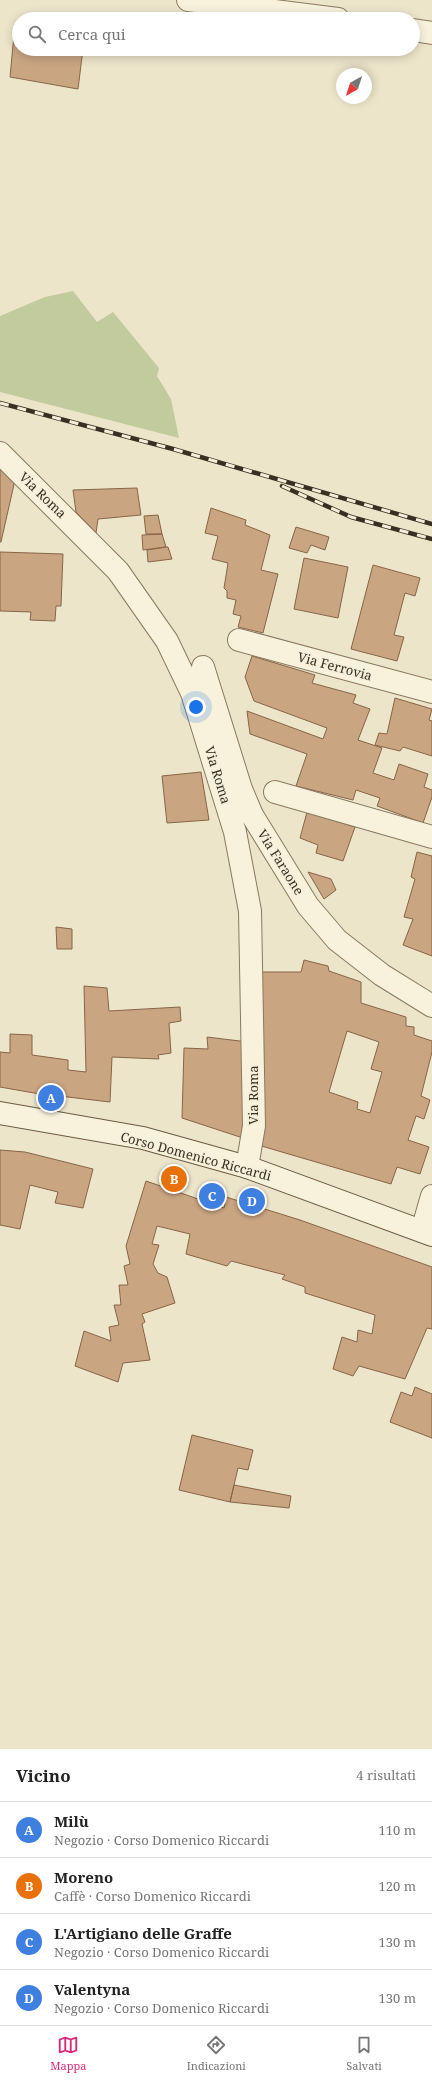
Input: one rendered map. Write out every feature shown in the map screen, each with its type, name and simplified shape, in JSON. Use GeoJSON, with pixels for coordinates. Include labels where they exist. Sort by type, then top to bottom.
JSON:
{"type":"FeatureCollection","features":[{"type":"Feature","properties":{"kind":"street"},"geometry":{"type":"LineString","coordinates":[[188,0],[283,12]]}},
{"type":"Feature","properties":{"kind":"street"},"geometry":{"type":"LineString","coordinates":[[420,31],[432,32]]}},
{"type":"Feature","properties":{"kind":"street","name":"Via Roma"},"geometry":{"type":"LineString","coordinates":[[0,453],[118,571],[167,641],[192,693],[235,832],[250,911],[254,1126],[247,1167]]}},
{"type":"Feature","properties":{"kind":"street","name":"Via Ferrovia"},"geometry":{"type":"LineString","coordinates":[[239,640],[432,692]]}},
{"type":"Feature","properties":{"kind":"street","name":"Via Faraone"},"geometry":{"type":"LineString","coordinates":[[203,667],[242,789],[252,815],[308,906],[337,940],[382,975],[432,1006]]}},
{"type":"Feature","properties":{"kind":"street"},"geometry":{"type":"LineString","coordinates":[[275,792],[432,837]]}},
{"type":"Feature","properties":{"kind":"street","name":"Corso Domenico Riccardi"},"geometry":{"type":"LineString","coordinates":[[0,1113],[143,1138],[247,1167],[427,1233]]}},
{"type":"Feature","properties":{"kind":"street"},"geometry":{"type":"LineString","coordinates":[[427,1233],[432,1196]]}},
{"type":"Feature","properties":{"kind":"green space"},"geometry":{"type":"Polygon","coordinates":[[[73,291],[97,322],[113,312],[159,368],[157,376],[171,399],[179,438],[0,392],[0,316],[45,297],[73,291]]]}},
{"type":"Feature","properties":{"kind":"building"},"geometry":{"type":"Polygon","coordinates":[[[12,56],[82,56],[78,89],[10,77],[12,56]]]}},
{"type":"Feature","properties":{"kind":"building"},"geometry":{"type":"Polygon","coordinates":[[[0,467],[15,480],[1,542],[0,542],[0,467]]]}},
{"type":"Feature","properties":{"kind":"building"},"geometry":{"type":"Polygon","coordinates":[[[137,488],[141,515],[98,519],[96,533],[76,512],[73,490],[137,488]]]}},
{"type":"Feature","properties":{"kind":"building"},"geometry":{"type":"Polygon","coordinates":[[[211,508],[246,520],[245,525],[270,535],[261,570],[278,574],[263,633],[238,627],[241,616],[233,614],[236,600],[227,598],[227,591],[224,588],[228,563],[212,559],[218,536],[205,533],[211,508]]]}},
{"type":"Feature","properties":{"kind":"building"},"geometry":{"type":"Polygon","coordinates":[[[158,515],[162,534],[146,534],[144,516],[158,515]]]}},
{"type":"Feature","properties":{"kind":"building"},"geometry":{"type":"Polygon","coordinates":[[[296,527],[329,537],[325,550],[311,545],[307,553],[289,548],[296,527]]]}},
{"type":"Feature","properties":{"kind":"building"},"geometry":{"type":"Polygon","coordinates":[[[162,534],[166,547],[143,550],[142,535],[162,534]]]}},
{"type":"Feature","properties":{"kind":"building"},"geometry":{"type":"Polygon","coordinates":[[[168,547],[172,559],[148,562],[147,550],[168,547]]]}},
{"type":"Feature","properties":{"kind":"building"},"geometry":{"type":"Polygon","coordinates":[[[0,552],[63,554],[61,606],[56,606],[55,621],[30,620],[31,612],[0,611],[0,552]]]}},
{"type":"Feature","properties":{"kind":"building"},"geometry":{"type":"Polygon","coordinates":[[[304,558],[348,567],[338,618],[294,609],[304,558]]]}},
{"type":"Feature","properties":{"kind":"building"},"geometry":{"type":"Polygon","coordinates":[[[373,565],[420,578],[415,596],[405,593],[394,635],[404,637],[397,661],[351,649],[373,565]]]}},
{"type":"Feature","properties":{"kind":"building"},"geometry":{"type":"Polygon","coordinates":[[[252,656],[315,675],[312,683],[356,695],[353,703],[370,709],[358,740],[382,748],[373,773],[394,780],[399,764],[428,774],[424,787],[432,790],[432,797],[423,823],[377,806],[380,798],[356,790],[353,800],[296,786],[307,754],[250,734],[247,711],[323,739],[327,728],[254,701],[245,677],[252,656]]]}},
{"type":"Feature","properties":{"kind":"building"},"geometry":{"type":"Polygon","coordinates":[[[395,698],[432,709],[429,720],[432,721],[432,756],[403,747],[400,751],[375,745],[379,733],[387,734],[395,698]]]}},
{"type":"Feature","properties":{"kind":"building"},"geometry":{"type":"Polygon","coordinates":[[[201,772],[209,820],[167,823],[162,776],[201,772]]]}},
{"type":"Feature","properties":{"kind":"building"},"geometry":{"type":"Polygon","coordinates":[[[307,812],[355,827],[343,861],[316,853],[318,845],[300,838],[307,812]]]}},
{"type":"Feature","properties":{"kind":"building"},"geometry":{"type":"Polygon","coordinates":[[[417,852],[432,856],[432,956],[403,945],[413,919],[404,917],[415,879],[411,877],[417,852]]]}},
{"type":"Feature","properties":{"kind":"building"},"geometry":{"type":"Polygon","coordinates":[[[308,872],[331,879],[336,890],[324,899],[308,872]]]}},
{"type":"Feature","properties":{"kind":"building"},"geometry":{"type":"Polygon","coordinates":[[[56,927],[72,929],[72,949],[57,949],[56,927]]]}},
{"type":"Feature","properties":{"kind":"building"},"geometry":{"type":"Polygon","coordinates":[[[304,960],[328,966],[329,971],[361,982],[361,1003],[406,1017],[406,1026],[414,1027],[414,1035],[432,1041],[432,1052],[421,1096],[430,1100],[424,1119],[416,1116],[408,1140],[429,1147],[420,1174],[397,1167],[391,1184],[258,1145],[258,972],[301,972],[304,960]],[[347,1031],[329,1092],[358,1102],[357,1109],[370,1113],[382,1072],[371,1069],[379,1042],[347,1031]]]}},
{"type":"Feature","properties":{"kind":"building"},"geometry":{"type":"Polygon","coordinates":[[[84,986],[107,988],[109,1011],[180,1007],[181,1021],[169,1023],[171,1053],[158,1055],[159,1059],[112,1057],[110,1102],[34,1093],[0,1087],[0,1052],[10,1053],[10,1034],[32,1035],[32,1055],[68,1060],[68,1070],[86,1072],[84,986]]]}},
{"type":"Feature","properties":{"kind":"building"},"geometry":{"type":"Polygon","coordinates":[[[207,1037],[248,1042],[249,1140],[182,1118],[184,1048],[208,1049],[207,1037]]]}},
{"type":"Feature","properties":{"kind":"building"},"geometry":{"type":"Polygon","coordinates":[[[0,1150],[25,1152],[93,1169],[83,1208],[55,1203],[58,1192],[30,1185],[20,1229],[0,1225],[0,1150]]]}},
{"type":"Feature","properties":{"kind":"building"},"geometry":{"type":"Polygon","coordinates":[[[146,1181],[224,1208],[226,1197],[300,1220],[432,1267],[432,1329],[427,1328],[405,1379],[359,1366],[353,1376],[333,1369],[342,1337],[357,1342],[358,1330],[372,1334],[375,1315],[305,1293],[305,1287],[282,1279],[285,1275],[231,1261],[227,1266],[186,1254],[190,1234],[157,1226],[152,1244],[159,1245],[153,1264],[158,1273],[167,1277],[175,1303],[142,1314],[145,1322],[142,1324],[150,1360],[123,1363],[118,1382],[75,1366],[84,1331],[111,1341],[109,1327],[119,1325],[114,1305],[121,1305],[119,1285],[128,1285],[124,1266],[130,1264],[126,1246],[146,1181]]]}},
{"type":"Feature","properties":{"kind":"building"},"geometry":{"type":"Polygon","coordinates":[[[415,1387],[432,1394],[432,1438],[390,1422],[401,1392],[412,1396],[415,1387]]]}},
{"type":"Feature","properties":{"kind":"building"},"geometry":{"type":"Polygon","coordinates":[[[192,1435],[253,1450],[248,1470],[238,1468],[230,1502],[179,1490],[192,1435]]]}},
{"type":"Feature","properties":{"kind":"building"},"geometry":{"type":"Polygon","coordinates":[[[234,1485],[291,1496],[289,1508],[230,1502],[234,1485]]]}},
{"type":"Feature","properties":{"kind":"railway"},"geometry":{"type":"LineString","coordinates":[[0,403],[173,449],[432,524]]}},
{"type":"Feature","properties":{"kind":"railway"},"geometry":{"type":"LineString","coordinates":[[282,486],[351,517],[432,539]]}},
{"type":"Feature","properties":{"kind":"place","name":"Milù"},"geometry":{"type":"Point","coordinates":[51,1098]}},
{"type":"Feature","properties":{"kind":"place","name":"Moreno"},"geometry":{"type":"Point","coordinates":[174,1179]}},
{"type":"Feature","properties":{"kind":"place","name":"L'Artigiano delle Graffe"},"geometry":{"type":"Point","coordinates":[212,1196]}},
{"type":"Feature","properties":{"kind":"place","name":"Valentyna"},"geometry":{"type":"Point","coordinates":[252,1201]}}]}
